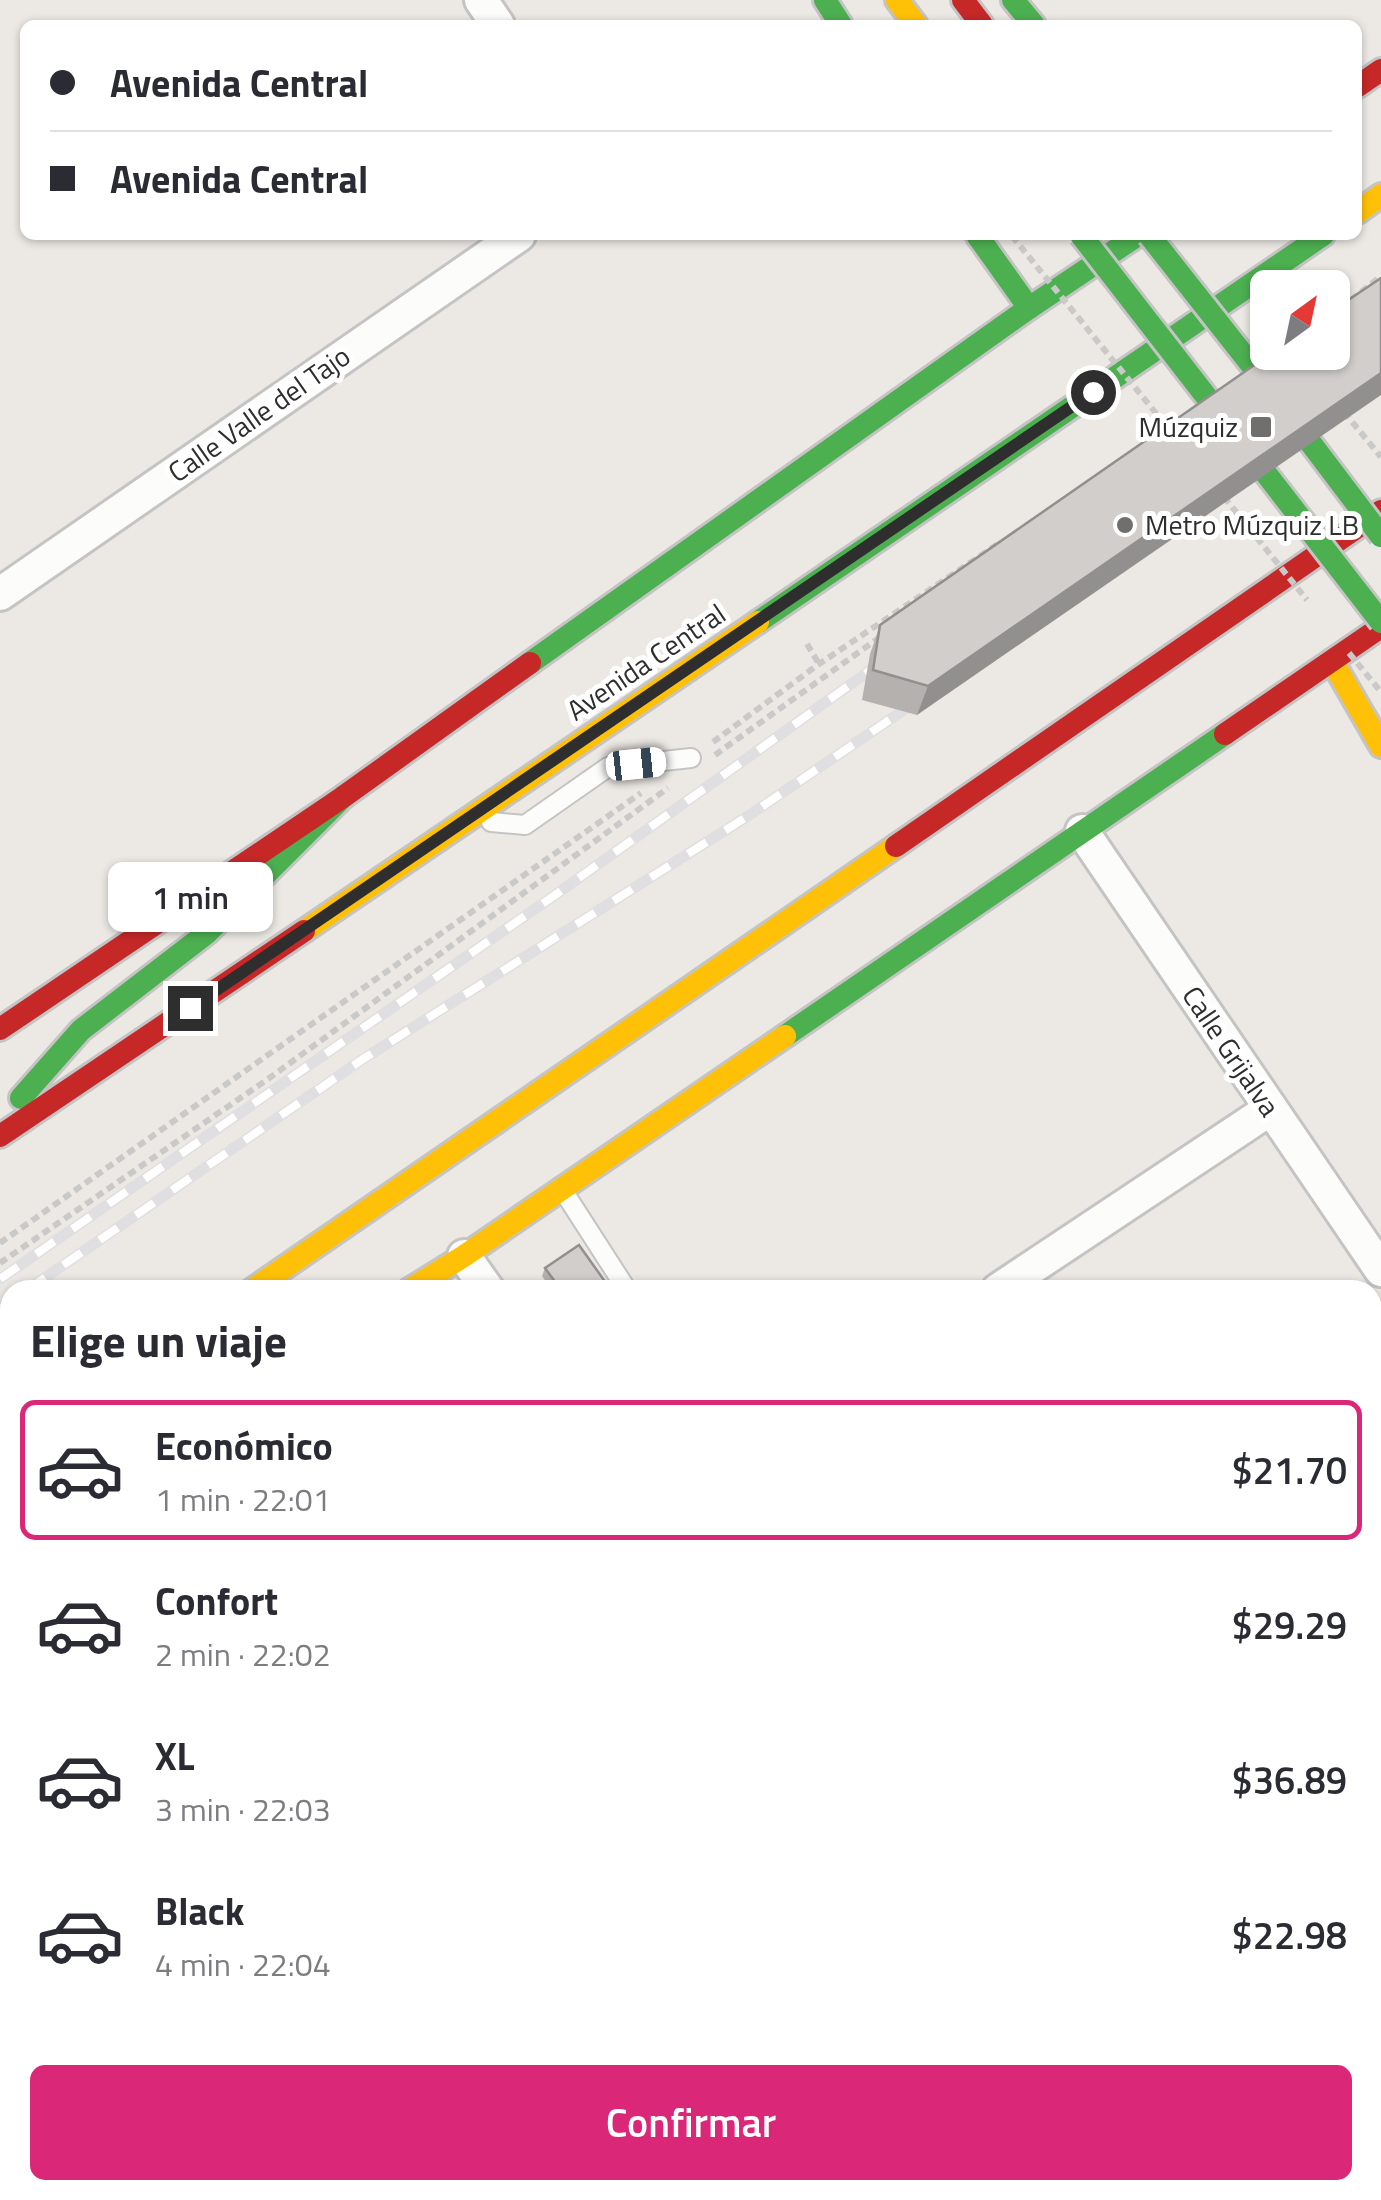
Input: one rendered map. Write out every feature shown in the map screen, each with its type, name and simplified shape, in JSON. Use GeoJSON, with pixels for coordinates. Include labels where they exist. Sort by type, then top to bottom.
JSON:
{"type":"FeatureCollection","features":[{"type":"Feature","properties":{"kind":"main road"},"geometry":{"type":"LineString","coordinates":[[897,0],[912,20]]}},
{"type":"Feature","properties":{"kind":"main road"},"geometry":{"type":"LineString","coordinates":[[962,0],[978,20]]}},
{"type":"Feature","properties":{"kind":"main road"},"geometry":{"type":"LineString","coordinates":[[1013,0],[1030,20]]}},
{"type":"Feature","properties":{"kind":"main road"},"geometry":{"type":"LineString","coordinates":[[981,240],[1029,308]]}},
{"type":"Feature","properties":{"kind":"main road"},"geometry":{"type":"LineString","coordinates":[[426,1280],[1381,624],[1085,240]]}},
{"type":"Feature","properties":{"kind":"main road"},"geometry":{"type":"LineString","coordinates":[[0,1029],[343,798],[1029,308],[1131,240]]}},
{"type":"Feature","properties":{"kind":"main road"},"geometry":{"type":"LineString","coordinates":[[1152,240],[1381,536]]}},
{"type":"Feature","properties":{"kind":"main road","name":"Avenida Central"},"geometry":{"type":"LineString","coordinates":[[0,1136],[1316,240]]}},
{"type":"Feature","properties":{"kind":"main road"},"geometry":{"type":"LineString","coordinates":[[266,1280],[1381,511]]}},
{"type":"Feature","properties":{"kind":"main road"},"geometry":{"type":"LineString","coordinates":[[1338,654],[1381,746]]}},
{"type":"Feature","properties":{"kind":"main road"},"geometry":{"type":"LineString","coordinates":[[0,1121],[81,1030],[208,934],[343,798]]}},
{"type":"Feature","properties":{"kind":"street","name":"Calle Valle del Tajo"},"geometry":{"type":"LineString","coordinates":[[0,594],[512,240]]}},
{"type":"Feature","properties":{"kind":"street","name":"Calle Grijalva"},"geometry":{"type":"LineString","coordinates":[[1082,831],[1381,1270]]}},
{"type":"Feature","properties":{"kind":"street"},"geometry":{"type":"LineString","coordinates":[[1013,1280],[1270,1109]]}},
{"type":"Feature","properties":{"kind":"street"},"geometry":{"type":"LineString","coordinates":[[464,1256],[481,1280]]}},
{"type":"Feature","properties":{"kind":"lane"},"geometry":{"type":"LineString","coordinates":[[468,820],[525,824],[608,766],[697,761]]}},
{"type":"Feature","properties":{"kind":"lane"},"geometry":{"type":"LineString","coordinates":[[562,1188],[621,1280]]}},
{"type":"Feature","properties":{"kind":"path"},"geometry":{"type":"LineString","coordinates":[[1015,240],[1183,447]]}},
{"type":"Feature","properties":{"kind":"path"},"geometry":{"type":"LineString","coordinates":[[1350,299],[1381,276]]}},
{"type":"Feature","properties":{"kind":"path"},"geometry":{"type":"LineString","coordinates":[[1164,444],[1180,434]]}},
{"type":"Feature","properties":{"kind":"path"},"geometry":{"type":"LineString","coordinates":[[1218,490],[1318,614]]}},
{"type":"Feature","properties":{"kind":"path"},"geometry":{"type":"LineString","coordinates":[[697,761],[890,630]]}},
{"type":"Feature","properties":{"kind":"path"},"geometry":{"type":"LineString","coordinates":[[806,642],[819,664]]}},
{"type":"Feature","properties":{"kind":"path"},"geometry":{"type":"LineString","coordinates":[[1338,654],[1381,692]]}},
{"type":"Feature","properties":{"kind":"path"},"geometry":{"type":"LineString","coordinates":[[0,1263],[268,1079],[671,786]]}},
{"type":"Feature","properties":{"kind":"building","name":"Metro Múzquiz LB"},"geometry":{"type":"Polygon","coordinates":[[[1381,278],[1381,373],[928,686],[873,670],[880,625],[1250,368],[1350,370],[1350,299],[1381,278]]]}},
{"type":"Feature","properties":{"kind":"building"},"geometry":{"type":"Polygon","coordinates":[[[579,1245],[604,1280],[554,1280],[545,1268],[579,1245]]]}},
{"type":"Feature","properties":{"kind":"railway"},"geometry":{"type":"LineString","coordinates":[[0,1279],[548,900],[889,657]]}},
{"type":"Feature","properties":{"kind":"railway"},"geometry":{"type":"LineString","coordinates":[[42,1280],[363,1059],[748,816],[923,697]]}},
{"type":"Feature","properties":{"kind":"traffic: fast"},"geometry":{"type":"LineString","coordinates":[[825,0],[838,20]]}},
{"type":"Feature","properties":{"kind":"traffic: fast"},"geometry":{"type":"LineString","coordinates":[[1013,0],[1030,20]]}},
{"type":"Feature","properties":{"kind":"traffic: fast"},"geometry":{"type":"LineString","coordinates":[[981,240],[1029,308]]}},
{"type":"Feature","properties":{"kind":"traffic: fast"},"geometry":{"type":"LineString","coordinates":[[1085,240],[1381,622]]}},
{"type":"Feature","properties":{"kind":"traffic: fast"},"geometry":{"type":"LineString","coordinates":[[530,663],[1131,240]]}},
{"type":"Feature","properties":{"kind":"traffic: fast"},"geometry":{"type":"LineString","coordinates":[[1153,240],[1381,536]]}},
{"type":"Feature","properties":{"kind":"traffic: fast"},"geometry":{"type":"LineString","coordinates":[[758,622],[1316,240]]}},
{"type":"Feature","properties":{"kind":"traffic: fast"},"geometry":{"type":"LineString","coordinates":[[785,1036],[1225,734]]}},
{"type":"Feature","properties":{"kind":"traffic: fast"},"geometry":{"type":"LineString","coordinates":[[21,1098],[81,1030],[207,933],[343,797]]}},
{"type":"Feature","properties":{"kind":"traffic: slow"},"geometry":{"type":"LineString","coordinates":[[897,0],[912,20]]}},
{"type":"Feature","properties":{"kind":"traffic: slow"},"geometry":{"type":"LineString","coordinates":[[1362,209],[1381,195]]}},
{"type":"Feature","properties":{"kind":"traffic: slow"},"geometry":{"type":"LineString","coordinates":[[304,931],[758,622]]}},
{"type":"Feature","properties":{"kind":"traffic: slow"},"geometry":{"type":"LineString","coordinates":[[1332,661],[1381,746]]}},
{"type":"Feature","properties":{"kind":"traffic: slow"},"geometry":{"type":"LineString","coordinates":[[267,1280],[896,846]]}},
{"type":"Feature","properties":{"kind":"traffic: slow"},"geometry":{"type":"LineString","coordinates":[[425,1280],[785,1036]]}},
{"type":"Feature","properties":{"kind":"traffic: jam"},"geometry":{"type":"LineString","coordinates":[[963,0],[978,20]]}},
{"type":"Feature","properties":{"kind":"traffic: jam"},"geometry":{"type":"LineString","coordinates":[[1362,83],[1381,70]]}},
{"type":"Feature","properties":{"kind":"traffic: jam"},"geometry":{"type":"LineString","coordinates":[[896,846],[1381,511]]}},
{"type":"Feature","properties":{"kind":"traffic: jam"},"geometry":{"type":"LineString","coordinates":[[1225,734],[1381,627]]}},
{"type":"Feature","properties":{"kind":"traffic: jam"},"geometry":{"type":"LineString","coordinates":[[0,1029],[343,797],[530,663]]}},
{"type":"Feature","properties":{"kind":"traffic: jam"},"geometry":{"type":"LineString","coordinates":[[0,1136],[304,931]]}},
{"type":"Feature","properties":{"kind":"place","name":"Múzquiz"},"geometry":{"type":"Point","coordinates":[1261,427]}},
{"type":"Feature","properties":{"kind":"place","name":"Metro Múzquiz LB"},"geometry":{"type":"Point","coordinates":[1125,525]}},
{"type":"Feature","properties":{"kind":"route"},"geometry":{"type":"LineString","coordinates":[[190,1008],[1093,392]]}}]}
